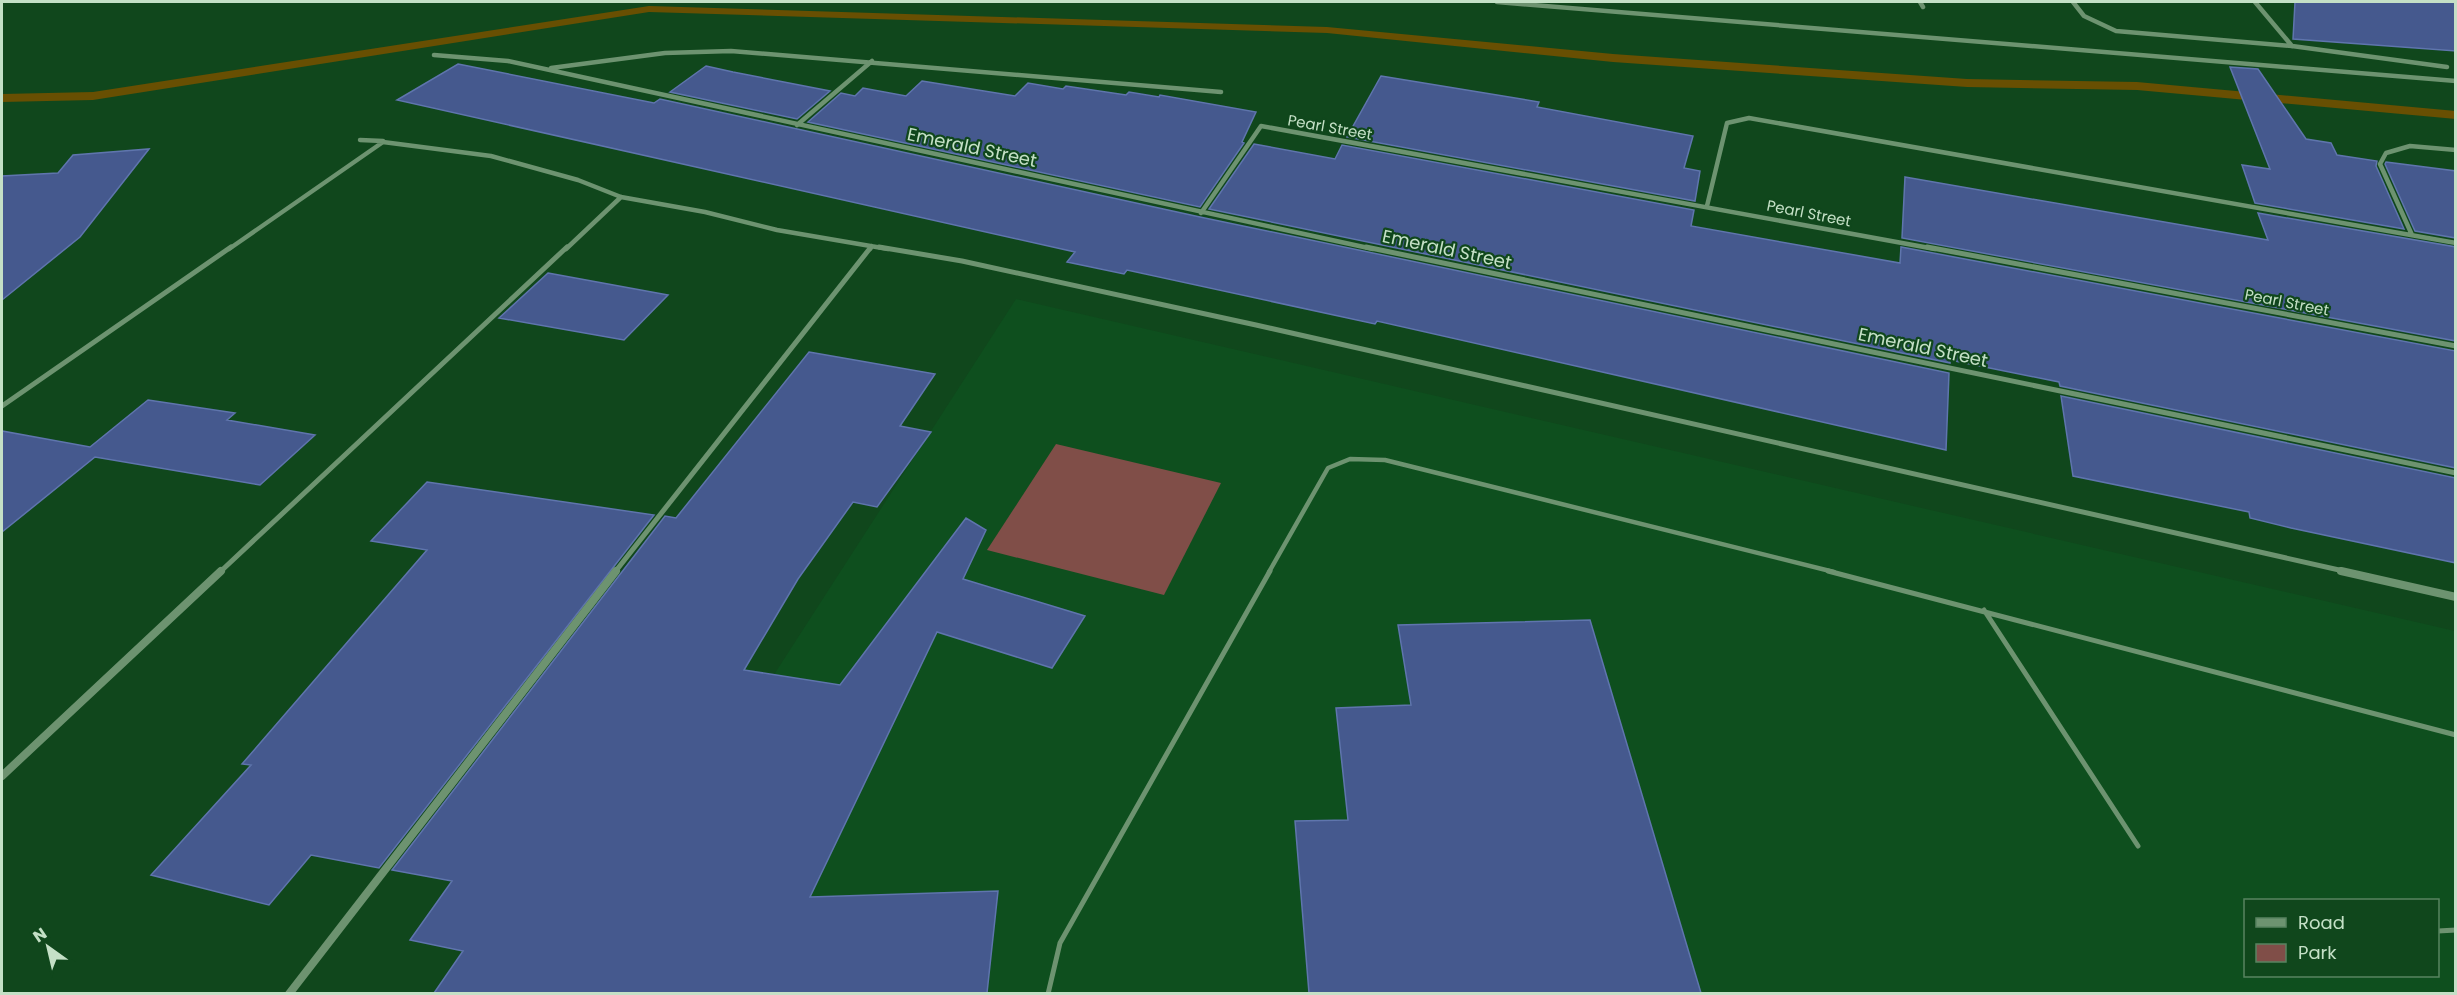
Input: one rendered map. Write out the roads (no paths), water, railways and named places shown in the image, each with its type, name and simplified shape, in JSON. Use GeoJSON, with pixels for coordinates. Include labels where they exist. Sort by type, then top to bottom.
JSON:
{"type":"FeatureCollection","features":[{"type":"Feature","properties":{"kind":"street"},"geometry":{"type":"LineString","coordinates":[[1497,2],[2456,81]]}},
{"type":"Feature","properties":{"kind":"street"},"geometry":{"type":"LineString","coordinates":[[1920,2],[1923,7]]}},
{"type":"Feature","properties":{"kind":"street"},"geometry":{"type":"LineString","coordinates":[[2073,2],[2084,16],[2116,31],[2292,46],[2447,67]]}},
{"type":"Feature","properties":{"kind":"street"},"geometry":{"type":"LineString","coordinates":[[2255,2],[2292,46]]}},
{"type":"Feature","properties":{"kind":"street"},"geometry":{"type":"LineString","coordinates":[[548,69],[665,53],[731,51],[1221,92]]}},
{"type":"Feature","properties":{"kind":"street","name":"Emerald Street"},"geometry":{"type":"LineString","coordinates":[[434,55],[508,61],[548,69],[1201,213],[2456,473]]}},
{"type":"Feature","properties":{"kind":"street"},"geometry":{"type":"LineString","coordinates":[[797,125],[872,61]]}},
{"type":"Feature","properties":{"kind":"street"},"geometry":{"type":"LineString","coordinates":[[1707,206],[1726,123],[1749,118],[2456,243]]}},
{"type":"Feature","properties":{"kind":"street","name":"Pearl Street"},"geometry":{"type":"LineString","coordinates":[[1201,213],[1260,126],[1707,206],[2456,346]]}},
{"type":"Feature","properties":{"kind":"street"},"geometry":{"type":"LineString","coordinates":[[360,140],[491,156],[578,180],[621,197],[705,212],[777,230],[962,261],[1245,322],[2456,597]]}},
{"type":"Feature","properties":{"kind":"street"},"geometry":{"type":"LineString","coordinates":[[2,406],[383,142]]}},
{"type":"Feature","properties":{"kind":"street"},"geometry":{"type":"LineString","coordinates":[[2412,235],[2380,164],[2383,158],[2386,153],[2410,146],[2456,150]]}},
{"type":"Feature","properties":{"kind":"street"},"geometry":{"type":"LineString","coordinates":[[2,776],[621,197]]}},
{"type":"Feature","properties":{"kind":"street"},"geometry":{"type":"LineString","coordinates":[[289,993],[679,489],[872,246]]}},
{"type":"Feature","properties":{"kind":"lane"},"geometry":{"type":"LineString","coordinates":[[1048,993],[1060,943],[1328,468],[1350,459],[1385,460],[1984,610],[2456,735]]}},
{"type":"Feature","properties":{"kind":"lane"},"geometry":{"type":"LineString","coordinates":[[1984,610],[2138,846]]}},
{"type":"Feature","properties":{"kind":"lane"},"geometry":{"type":"LineString","coordinates":[[2439,931],[2456,930]]}},
{"type":"Feature","properties":{"kind":"waterway"},"geometry":{"type":"LineString","coordinates":[[2,98],[93,96],[649,9],[1327,30],[1613,58],[1967,83],[2137,86],[2456,115]]}}]}
